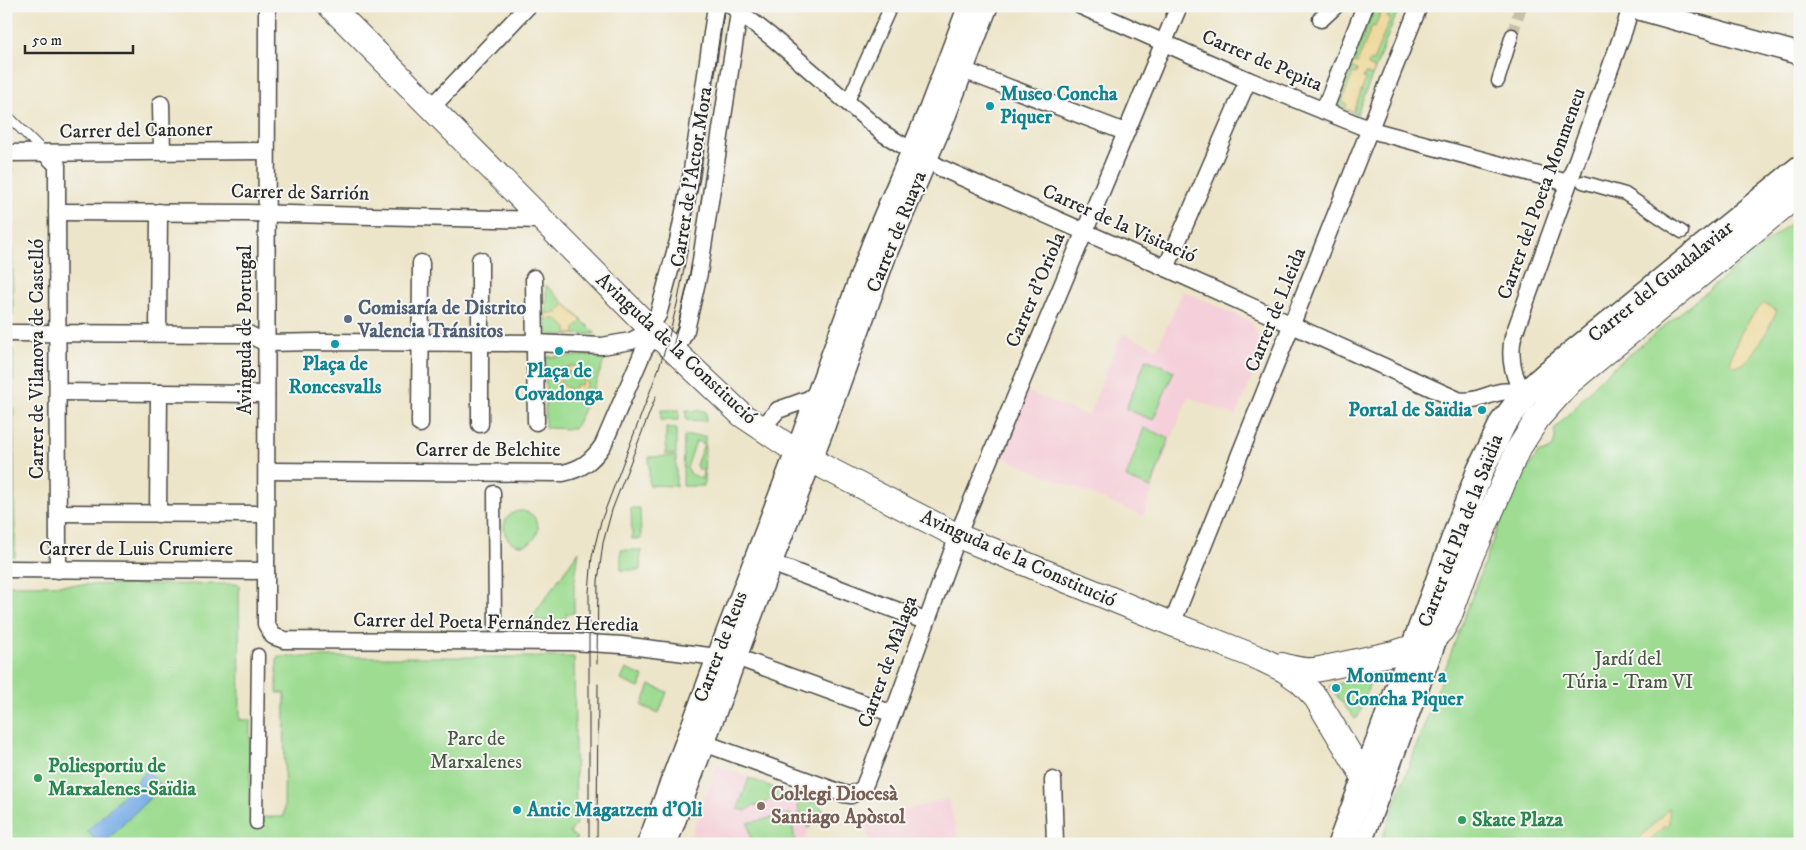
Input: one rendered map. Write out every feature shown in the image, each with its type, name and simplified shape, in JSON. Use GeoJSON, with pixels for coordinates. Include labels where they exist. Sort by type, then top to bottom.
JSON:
{"type":"FeatureCollection","features":[{"type":"Feature","properties":{"kind":"main road","name":"Avinguda de la Constitució"},"geometry":{"type":"LineString","coordinates":[[330,6],[542,220],[652,342],[761,429],[804,455],[958,536],[1261,659]]}},
{"type":"Feature","properties":{"kind":"main road","name":"Carrer del Guadalaviar"},"geometry":{"type":"LineString","coordinates":[[1524,396],[1548,374],[1800,169]]}},
{"type":"Feature","properties":{"kind":"main road","name":"Carrer del Guadalaviar"},"geometry":{"type":"LineString","coordinates":[[1570,382],[1800,193]]}},
{"type":"Feature","properties":{"kind":"main road","name":"Carrer del Pla de la Saïdia"},"geometry":{"type":"LineString","coordinates":[[1261,659],[1298,670],[1312,671],[1394,653],[1430,640],[1442,630],[1449,618],[1468,566],[1520,444],[1538,418],[1570,382]]}},
{"type":"Feature","properties":{"kind":"main road","name":"Carrer del Pla de la Saïdia"},"geometry":{"type":"LineString","coordinates":[[1341,844],[1480,471],[1503,423],[1524,396]]}},
{"type":"Feature","properties":{"kind":"main road"},"geometry":{"type":"LineString","coordinates":[[1261,659],[1293,676],[1308,688],[1365,778]]}},
{"type":"Feature","properties":{"kind":"street","name":"Avinguda de Portugal"},"geometry":{"type":"LineString","coordinates":[[273,636],[266,624],[266,151],[267,14],[276,6]]}},
{"type":"Feature","properties":{"kind":"street"},"geometry":{"type":"LineString","coordinates":[[432,108],[528,6]]}},
{"type":"Feature","properties":{"kind":"street","name":"Carrer de l'Actor Mora"},"geometry":{"type":"LineString","coordinates":[[652,342],[680,233],[692,168],[716,6]]}},
{"type":"Feature","properties":{"kind":"street"},"geometry":{"type":"LineString","coordinates":[[848,103],[891,6]]}},
{"type":"Feature","properties":{"kind":"street","name":"Carrer de Ruaya"},"geometry":{"type":"LineString","coordinates":[[804,455],[887,251],[919,155],[930,109],[969,6]]}},
{"type":"Feature","properties":{"kind":"street","name":"Carrer de Ruaya"},"geometry":{"type":"LineString","coordinates":[[804,455],[819,391],[879,227],[963,70],[987,6]]}},
{"type":"Feature","properties":{"kind":"street","name":"Carrer de Pepita"},"geometry":{"type":"LineString","coordinates":[[1081,6],[1248,80],[1371,130],[1576,182]]}},
{"type":"Feature","properties":{"kind":"street","name":"Carrer d'Oriola"},"geometry":{"type":"LineString","coordinates":[[958,536],[1179,6]]}},
{"type":"Feature","properties":{"kind":"street"},"geometry":{"type":"LineString","coordinates":[[1321,19],[1335,6]]}},
{"type":"Feature","properties":{"kind":"street"},"geometry":{"type":"LineString","coordinates":[[1324,112],[1365,6]]}},
{"type":"Feature","properties":{"kind":"street"},"geometry":{"type":"LineString","coordinates":[[1630,6],[1800,54]]}},
{"type":"Feature","properties":{"kind":"street","name":"Carrer del Poeta Monmeneu"},"geometry":{"type":"LineString","coordinates":[[1524,396],[1513,371],[1510,350],[1513,337],[1576,182],[1630,6]]}},
{"type":"Feature","properties":{"kind":"street","name":"Carrer de l'Actor Mora"},"geometry":{"type":"LineString","coordinates":[[652,342],[686,330],[699,273],[737,8]]}},
{"type":"Feature","properties":{"kind":"street","name":"Carrer de la Visitació"},"geometry":{"type":"LineString","coordinates":[[737,8],[884,134],[941,168],[1458,400],[1464,402],[1507,390],[1524,396]]}},
{"type":"Feature","properties":{"kind":"street","name":"Carrer de Lleida"},"geometry":{"type":"LineString","coordinates":[[1172,624],[1371,130],[1414,8]]}},
{"type":"Feature","properties":{"kind":"street"},"geometry":{"type":"LineString","coordinates":[[1498,81],[1512,35]]}},
{"type":"Feature","properties":{"kind":"street"},"geometry":{"type":"LineString","coordinates":[[963,70],[1126,132]]}},
{"type":"Feature","properties":{"kind":"street"},"geometry":{"type":"LineString","coordinates":[[1166,268],[1248,80]]}},
{"type":"Feature","properties":{"kind":"street"},"geometry":{"type":"LineString","coordinates":[[161,104],[162,152]]}},
{"type":"Feature","properties":{"kind":"street","name":"Carrer del Canoner"},"geometry":{"type":"LineString","coordinates":[[6,153],[266,151]]}},
{"type":"Feature","properties":{"kind":"street","name":"Carrer de Vilanova de Castelló"},"geometry":{"type":"LineString","coordinates":[[45,153],[56,165],[59,392],[58,570]]}},
{"type":"Feature","properties":{"kind":"street"},"geometry":{"type":"LineString","coordinates":[[1576,182],[1624,194],[1682,232]]}},
{"type":"Feature","properties":{"kind":"street","name":"Carrer de Sarrión"},"geometry":{"type":"LineString","coordinates":[[57,212],[266,213],[542,220]]}},
{"type":"Feature","properties":{"kind":"street"},"geometry":{"type":"LineString","coordinates":[[158,333],[159,212]]}},
{"type":"Feature","properties":{"kind":"street"},"geometry":{"type":"LineString","coordinates":[[480,260],[480,424]]}},
{"type":"Feature","properties":{"kind":"street"},"geometry":{"type":"LineString","coordinates":[[420,424],[421,263]]}},
{"type":"Feature","properties":{"kind":"street"},"geometry":{"type":"LineString","coordinates":[[534,278],[536,422]]}},
{"type":"Feature","properties":{"kind":"street"},"geometry":{"type":"LineString","coordinates":[[6,333],[248,334],[266,343],[535,343],[602,346],[652,342]]}},
{"type":"Feature","properties":{"kind":"street","name":"Carrer de Belchite"},"geometry":{"type":"LineString","coordinates":[[267,471],[563,473],[575,470],[595,457],[603,445],[652,342]]}},
{"type":"Feature","properties":{"kind":"street"},"geometry":{"type":"LineString","coordinates":[[761,429],[778,410],[809,398],[819,391]]}},
{"type":"Feature","properties":{"kind":"street"},"geometry":{"type":"LineString","coordinates":[[59,392],[266,394]]}},
{"type":"Feature","properties":{"kind":"street"},"geometry":{"type":"LineString","coordinates":[[158,514],[159,393]]}},
{"type":"Feature","properties":{"kind":"street","name":"Carrer del Pla de la Saïdia"},"geometry":{"type":"LineString","coordinates":[[1468,566],[1474,542],[1494,487],[1508,452],[1528,415],[1529,405],[1524,396]]}},
{"type":"Feature","properties":{"kind":"street","name":"Carrer de Reus"},"geometry":{"type":"LineString","coordinates":[[666,844],[704,743],[726,657],[771,563],[804,455]]}},
{"type":"Feature","properties":{"kind":"street","name":"Carrer de Reus"},"geometry":{"type":"LineString","coordinates":[[648,844],[726,657],[804,455]]}},
{"type":"Feature","properties":{"kind":"street"},"geometry":{"type":"LineString","coordinates":[[494,492],[495,627]]}},
{"type":"Feature","properties":{"kind":"street"},"geometry":{"type":"LineString","coordinates":[[58,514],[266,514]]}},
{"type":"Feature","properties":{"kind":"street","name":"Carrer de Màlaga"},"geometry":{"type":"LineString","coordinates":[[704,743],[851,796],[863,789],[958,536]]}},
{"type":"Feature","properties":{"kind":"street"},"geometry":{"type":"LineString","coordinates":[[771,563],[925,621]]}},
{"type":"Feature","properties":{"kind":"street","name":"Carrer de Luis Crumiere"},"geometry":{"type":"LineString","coordinates":[[6,569],[266,571]]}},
{"type":"Feature","properties":{"kind":"street","name":"Carrer del Pla de la Saïdia"},"geometry":{"type":"LineString","coordinates":[[1363,844],[1442,630]]}},
{"type":"Feature","properties":{"kind":"street","name":"Carrer del Poeta Fernández Heredia"},"geometry":{"type":"LineString","coordinates":[[273,636],[284,640],[596,643],[726,657],[892,714]]}},
{"type":"Feature","properties":{"kind":"street"},"geometry":{"type":"LineString","coordinates":[[256,823],[258,654]]}},
{"type":"Feature","properties":{"kind":"street"},"geometry":{"type":"LineString","coordinates":[[1053,780],[1055,844]]}},
{"type":"Feature","properties":{"kind":"lane"},"geometry":{"type":"LineString","coordinates":[[6,114],[45,153]]}},
{"type":"Feature","properties":{"kind":"shaded area"},"geometry":{"type":"Polygon","coordinates":[[[1183,291],[1252,322],[1263,350],[1236,416],[1188,397],[1143,516],[999,456],[1027,391],[1088,416],[1122,333],[1157,348],[1183,291]]]}},
{"type":"Feature","properties":{"kind":"shaded area","name":"Col·legi Diocesà Santiago Apòstol"},"geometry":{"type":"Polygon","coordinates":[[[717,765],[817,803],[825,812],[810,824],[804,844],[688,844],[717,765]]]}},
{"type":"Feature","properties":{"kind":"shaded area"},"geometry":{"type":"Polygon","coordinates":[[[948,798],[960,844],[871,844],[865,822],[948,798]]]}},
{"type":"Feature","properties":{"kind":"green space"},"geometry":{"type":"Polygon","coordinates":[[[1375,6],[1381,6],[1397,13],[1357,114],[1338,106],[1337,102],[1375,6]]]}},
{"type":"Feature","properties":{"kind":"green space"},"geometry":{"type":"Polygon","coordinates":[[[6,168],[12,168],[13,315],[6,315],[6,168]]]}},
{"type":"Feature","properties":{"kind":"green space","name":"Jardí del Túria - Tram VI"},"geometry":{"type":"Polygon","coordinates":[[[1800,215],[1800,844],[1380,844],[1506,505],[1538,453],[1543,453],[1550,449],[1555,439],[1554,430],[1602,377],[1800,215]]]}},
{"type":"Feature","properties":{"kind":"green space"},"geometry":{"type":"Polygon","coordinates":[[[546,285],[595,334],[551,335],[548,333],[546,329],[546,285]]]}},
{"type":"Feature","properties":{"kind":"green space"},"geometry":{"type":"Polygon","coordinates":[[[6,349],[13,349],[15,556],[6,557],[6,349]]]}},
{"type":"Feature","properties":{"kind":"green space"},"geometry":{"type":"Polygon","coordinates":[[[606,355],[592,393],[574,429],[545,428],[546,357],[606,355]]]}},
{"type":"Feature","properties":{"kind":"green space"},"geometry":{"type":"Polygon","coordinates":[[[1146,359],[1174,371],[1153,420],[1126,409],[1146,359]]]}},
{"type":"Feature","properties":{"kind":"green space"},"geometry":{"type":"Polygon","coordinates":[[[661,410],[679,410],[679,420],[661,420],[661,410]]]}},
{"type":"Feature","properties":{"kind":"green space"},"geometry":{"type":"Polygon","coordinates":[[[686,410],[706,412],[706,421],[686,420],[686,410]]]}},
{"type":"Feature","properties":{"kind":"green space"},"geometry":{"type":"Polygon","coordinates":[[[666,428],[676,428],[676,454],[666,454],[666,428]]]}},
{"type":"Feature","properties":{"kind":"green space"},"geometry":{"type":"Polygon","coordinates":[[[1144,428],[1169,438],[1151,488],[1126,478],[1144,428]]]}},
{"type":"Feature","properties":{"kind":"green space"},"geometry":{"type":"Polygon","coordinates":[[[684,436],[705,436],[704,486],[683,486],[684,436]],[[696,441],[687,468],[691,474],[702,479],[703,470],[698,469],[696,465],[704,444],[696,441]]]}},
{"type":"Feature","properties":{"kind":"green space"},"geometry":{"type":"Polygon","coordinates":[[[676,456],[676,486],[649,485],[649,457],[676,456]]]}},
{"type":"Feature","properties":{"kind":"green space"},"geometry":{"type":"Polygon","coordinates":[[[631,508],[640,508],[641,539],[632,539],[631,508]]]}},
{"type":"Feature","properties":{"kind":"green space"},"geometry":{"type":"Polygon","coordinates":[[[521,511],[528,512],[533,516],[537,521],[537,535],[533,540],[528,544],[521,545],[514,544],[509,540],[505,535],[504,528],[505,521],[509,516],[514,512],[521,511]]]}},
{"type":"Feature","properties":{"kind":"green space"},"geometry":{"type":"Polygon","coordinates":[[[621,550],[641,550],[640,570],[621,570],[621,550]]]}},
{"type":"Feature","properties":{"kind":"green space"},"geometry":{"type":"Polygon","coordinates":[[[579,551],[574,586],[574,613],[566,614],[565,620],[529,621],[579,551]]]}},
{"type":"Feature","properties":{"kind":"green space","name":"Parc de Marxalenes"},"geometry":{"type":"Polygon","coordinates":[[[239,584],[240,720],[250,720],[250,810],[258,817],[284,817],[285,693],[277,693],[277,657],[574,657],[576,824],[570,833],[577,838],[573,844],[6,844],[6,585],[239,584]]]}},
{"type":"Feature","properties":{"kind":"green space"},"geometry":{"type":"Polygon","coordinates":[[[626,669],[644,677],[639,688],[621,680],[626,669]]]}},
{"type":"Feature","properties":{"kind":"green space"},"geometry":{"type":"Polygon","coordinates":[[[1372,676],[1358,717],[1355,719],[1329,686],[1372,676]]]}},
{"type":"Feature","properties":{"kind":"green space"},"geometry":{"type":"Polygon","coordinates":[[[650,685],[667,692],[659,713],[642,706],[650,685]]]}},
{"type":"Feature","properties":{"kind":"green space"},"geometry":{"type":"Polygon","coordinates":[[[749,778],[786,793],[779,800],[770,799],[762,806],[753,805],[746,811],[738,809],[749,778]]]}},
{"type":"Feature","properties":{"kind":"green space"},"geometry":{"type":"Polygon","coordinates":[[[801,798],[817,803],[825,812],[814,820],[809,828],[807,827],[804,814],[799,815],[798,804],[801,798]]]}},
{"type":"Feature","properties":{"kind":"green space"},"geometry":{"type":"Polygon","coordinates":[[[790,814],[796,844],[752,844],[748,823],[790,814]]]}},
{"type":"Feature","properties":{"kind":"sand"},"geometry":{"type":"Polygon","coordinates":[[[1383,7],[1390,10],[1387,17],[1390,19],[1373,61],[1370,60],[1368,66],[1375,69],[1372,76],[1365,73],[1363,78],[1366,79],[1353,112],[1345,109],[1347,104],[1342,102],[1353,73],[1356,74],[1357,70],[1351,67],[1353,62],[1357,63],[1372,26],[1375,27],[1383,7]]]}},
{"type":"Feature","properties":{"kind":"sand"},"geometry":{"type":"Polygon","coordinates":[[[1764,303],[1777,311],[1764,337],[1744,363],[1737,366],[1730,363],[1742,330],[1764,303]]]}},
{"type":"Feature","properties":{"kind":"sand"},"geometry":{"type":"Polygon","coordinates":[[[565,304],[582,321],[575,328],[575,334],[567,334],[567,328],[557,319],[546,319],[546,313],[557,313],[565,304]]]}},
{"type":"Feature","properties":{"kind":"sand"},"geometry":{"type":"Polygon","coordinates":[[[573,366],[577,367],[585,375],[586,386],[577,396],[570,397],[559,389],[556,382],[557,375],[562,369],[573,366]],[[565,370],[559,383],[573,391],[576,384],[580,386],[584,380],[565,370]]]}},
{"type":"Feature","properties":{"kind":"sand"},"geometry":{"type":"Polygon","coordinates":[[[1669,808],[1669,825],[1664,826],[1648,844],[1634,844],[1669,808]]]}},
{"type":"Feature","properties":{"kind":"water"},"geometry":{"type":"Polygon","coordinates":[[[147,771],[162,786],[103,844],[99,844],[87,831],[147,771]]]}},
{"type":"Feature","properties":{"kind":"tunnel"},"geometry":{"type":"LineString","coordinates":[[1512,35],[1521,6]]}},
{"type":"Feature","properties":{"kind":"tram line"},"geometry":{"type":"LineString","coordinates":[[589,844],[589,592],[592,557],[601,521],[667,344],[678,300],[688,247],[724,6]]}},
{"type":"Feature","properties":{"kind":"tram line"},"geometry":{"type":"LineString","coordinates":[[673,347],[692,266]]}},
{"type":"Feature","properties":{"kind":"tram line"},"geometry":{"type":"LineString","coordinates":[[597,664],[598,581],[603,543],[612,510],[656,396]]}},
{"type":"Feature","properties":{"kind":"tram line"},"geometry":{"type":"LineString","coordinates":[[597,844],[598,684]]}},
{"type":"Feature","properties":{"kind":"place","name":"Museo Concha Piquer"},"geometry":{"type":"Point","coordinates":[990,106]}},
{"type":"Feature","properties":{"kind":"place","name":"Comisaría de Distrito Valencia Tránsitos"},"geometry":{"type":"Point","coordinates":[348,319]}},
{"type":"Feature","properties":{"kind":"place","name":"Plaça de Roncesvalls"},"geometry":{"type":"Point","coordinates":[335,344]}},
{"type":"Feature","properties":{"kind":"place","name":"Plaça de Covadonga"},"geometry":{"type":"Point","coordinates":[559,351]}},
{"type":"Feature","properties":{"kind":"place","name":"Portal de Saïdia"},"geometry":{"type":"Point","coordinates":[1482,410]}},
{"type":"Feature","properties":{"kind":"place","name":"Monument a Concha Piquer"},"geometry":{"type":"Point","coordinates":[1336,688]}},
{"type":"Feature","properties":{"kind":"place","name":"Poliesportiu de Marxalenes-Saïdia"},"geometry":{"type":"Point","coordinates":[38,778]}},
{"type":"Feature","properties":{"kind":"place","name":"Col·legi Diocesà Santiago Apòstol"},"geometry":{"type":"Point","coordinates":[761,806]}},
{"type":"Feature","properties":{"kind":"place","name":"Antic Magatzem d'Oli"},"geometry":{"type":"Point","coordinates":[517,810]}},
{"type":"Feature","properties":{"kind":"place","name":"Skate Plaza"},"geometry":{"type":"Point","coordinates":[1462,820]}}]}
